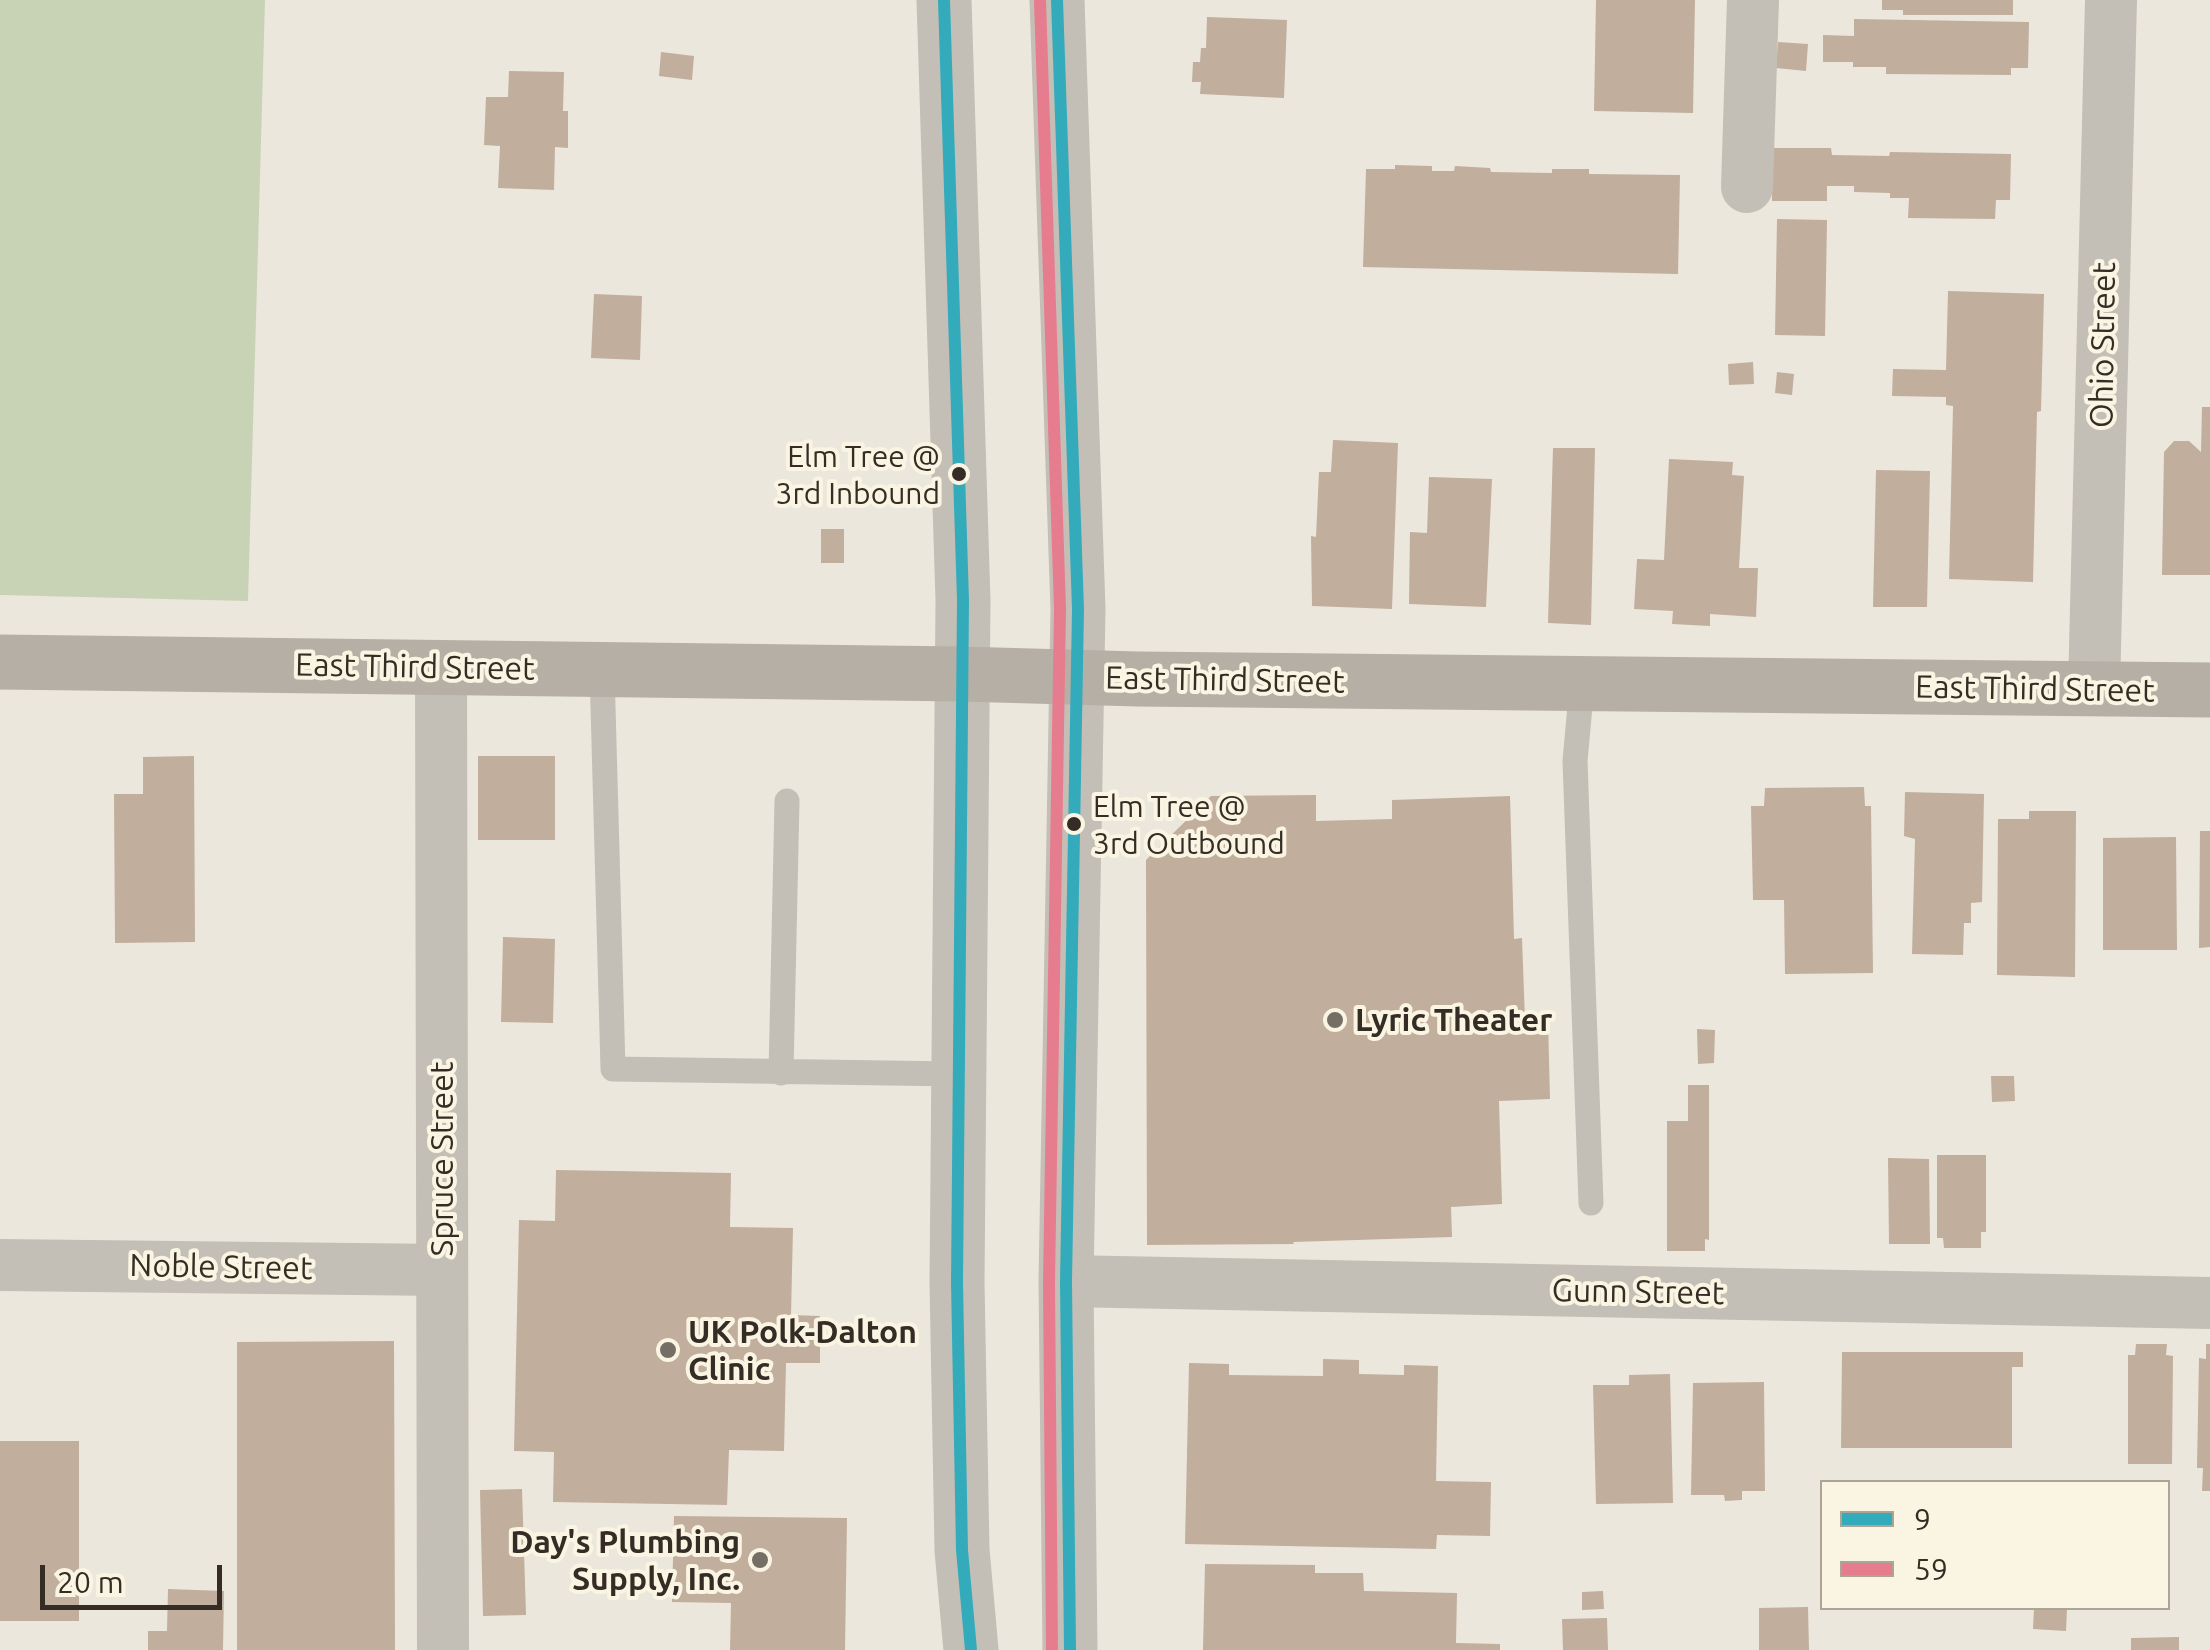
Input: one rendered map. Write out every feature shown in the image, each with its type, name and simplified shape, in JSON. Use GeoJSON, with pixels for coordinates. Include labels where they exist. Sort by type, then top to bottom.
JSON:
{"type":"FeatureCollection","features":[{"type":"Feature","properties":{"kind":"main road","name":"East Third Street"},"geometry":{"type":"LineString","coordinates":[[0,662],[2210,690]]}},
{"type":"Feature","properties":{"kind":"street"},"geometry":{"type":"LineString","coordinates":[[944,0],[962,600],[957,1282],[961,1531],[970,1650]]}},
{"type":"Feature","properties":{"kind":"street"},"geometry":{"type":"LineString","coordinates":[[1057,0],[1078,609],[1066,1281],[1070,1650]]}},
{"type":"Feature","properties":{"kind":"street"},"geometry":{"type":"LineString","coordinates":[[1747,188],[1753,0]]}},
{"type":"Feature","properties":{"kind":"street","name":"Ohio Street"},"geometry":{"type":"LineString","coordinates":[[2094,689],[2111,0]]}},
{"type":"Feature","properties":{"kind":"street","name":"Spruce Street"},"geometry":{"type":"LineString","coordinates":[[441,668],[443,1650]]}},
{"type":"Feature","properties":{"kind":"street","name":"Noble Street"},"geometry":{"type":"LineString","coordinates":[[0,1265],[442,1270]]}},
{"type":"Feature","properties":{"kind":"street","name":"Gunn Street"},"geometry":{"type":"LineString","coordinates":[[1066,1281],[2210,1303]]}},
{"type":"Feature","properties":{"kind":"lane"},"geometry":{"type":"LineString","coordinates":[[602,670],[613,1069],[958,1074]]}},
{"type":"Feature","properties":{"kind":"lane"},"geometry":{"type":"LineString","coordinates":[[1582,684],[1575,760],[1591,1203]]}},
{"type":"Feature","properties":{"kind":"lane"},"geometry":{"type":"LineString","coordinates":[[781,1072],[787,801]]}},
{"type":"Feature","properties":{"kind":"green space"},"geometry":{"type":"Polygon","coordinates":[[[0,0],[265,0],[248,601],[0,595],[0,0]]]}},
{"type":"Feature","properties":{"kind":"building"},"geometry":{"type":"Polygon","coordinates":[[[1596,0],[1695,0],[1693,113],[1594,111],[1596,0]]]}},
{"type":"Feature","properties":{"kind":"building"},"geometry":{"type":"Polygon","coordinates":[[[1882,0],[2013,0],[2013,15],[1903,15],[1903,10],[1882,10],[1882,0]]]}},
{"type":"Feature","properties":{"kind":"building"},"geometry":{"type":"Polygon","coordinates":[[[1207,17],[1287,20],[1284,98],[1200,94],[1201,82],[1192,82],[1193,62],[1200,62],[1201,48],[1206,48],[1207,17]]]}},
{"type":"Feature","properties":{"kind":"building"},"geometry":{"type":"Polygon","coordinates":[[[1854,19],[2029,22],[2028,68],[2011,68],[2011,75],[1886,74],[1886,67],[1823,62],[1823,35],[1854,36],[1854,19]]]}},
{"type":"Feature","properties":{"kind":"building"},"geometry":{"type":"Polygon","coordinates":[[[1778,42],[1808,44],[1806,71],[1776,68],[1778,42]]]}},
{"type":"Feature","properties":{"kind":"building"},"geometry":{"type":"Polygon","coordinates":[[[661,52],[694,56],[692,80],[659,76],[661,52]]]}},
{"type":"Feature","properties":{"kind":"building"},"geometry":{"type":"Polygon","coordinates":[[[509,71],[564,72],[563,111],[568,111],[568,148],[555,147],[554,190],[498,188],[500,146],[484,145],[486,97],[508,97],[509,71]]]}},
{"type":"Feature","properties":{"kind":"building"},"geometry":{"type":"Polygon","coordinates":[[[1772,148],[1831,148],[1832,155],[2011,154],[2010,200],[1996,200],[1995,219],[1908,218],[1909,198],[1854,192],[1854,186],[1827,186],[1827,201],[1772,201],[1772,148]]]}},
{"type":"Feature","properties":{"kind":"building"},"geometry":{"type":"Polygon","coordinates":[[[1395,165],[1432,166],[1432,171],[1454,171],[1455,166],[1490,168],[1491,172],[1589,169],[1589,174],[1680,175],[1678,274],[1363,267],[1366,169],[1395,169],[1395,165]]]}},
{"type":"Feature","properties":{"kind":"building"},"geometry":{"type":"Polygon","coordinates":[[[1777,219],[1827,220],[1825,336],[1775,335],[1777,219]]]}},
{"type":"Feature","properties":{"kind":"building"},"geometry":{"type":"Polygon","coordinates":[[[1948,291],[2044,294],[2033,582],[1949,579],[1953,406],[1946,405],[1946,397],[1892,396],[1893,369],[1946,370],[1948,291]]]}},
{"type":"Feature","properties":{"kind":"building"},"geometry":{"type":"Polygon","coordinates":[[[594,294],[642,296],[640,360],[591,358],[594,294]]]}},
{"type":"Feature","properties":{"kind":"building"},"geometry":{"type":"Polygon","coordinates":[[[1753,362],[1754,384],[1729,385],[1728,364],[1753,362]]]}},
{"type":"Feature","properties":{"kind":"building"},"geometry":{"type":"Polygon","coordinates":[[[1777,372],[1794,374],[1792,395],[1775,393],[1777,372]]]}},
{"type":"Feature","properties":{"kind":"building"},"geometry":{"type":"Polygon","coordinates":[[[2202,407],[2210,407],[2210,575],[2162,575],[2164,452],[2174,441],[2189,441],[2201,452],[2202,407]]]}},
{"type":"Feature","properties":{"kind":"building"},"geometry":{"type":"Polygon","coordinates":[[[1333,440],[1398,443],[1392,609],[1312,606],[1311,536],[1316,537],[1319,472],[1331,472],[1333,440]]]}},
{"type":"Feature","properties":{"kind":"building"},"geometry":{"type":"Polygon","coordinates":[[[1553,448],[1595,448],[1591,625],[1548,623],[1553,448]]]}},
{"type":"Feature","properties":{"kind":"building"},"geometry":{"type":"Polygon","coordinates":[[[1669,459],[1733,462],[1732,475],[1744,476],[1739,568],[1758,568],[1756,617],[1710,614],[1710,626],[1672,624],[1673,611],[1634,609],[1637,559],[1664,560],[1669,459]]]}},
{"type":"Feature","properties":{"kind":"building"},"geometry":{"type":"Polygon","coordinates":[[[1876,470],[1930,471],[1927,607],[1873,607],[1876,470]]]}},
{"type":"Feature","properties":{"kind":"building"},"geometry":{"type":"Polygon","coordinates":[[[1429,477],[1492,479],[1486,607],[1409,604],[1410,532],[1427,533],[1429,477]]]}},
{"type":"Feature","properties":{"kind":"building"},"geometry":{"type":"Polygon","coordinates":[[[821,529],[844,529],[844,563],[821,563],[821,529]]]}},
{"type":"Feature","properties":{"kind":"building"},"geometry":{"type":"Polygon","coordinates":[[[194,756],[195,942],[115,943],[114,794],[143,794],[143,757],[194,756]]]}},
{"type":"Feature","properties":{"kind":"building"},"geometry":{"type":"Polygon","coordinates":[[[478,756],[555,756],[555,840],[478,840],[478,756]]]}},
{"type":"Feature","properties":{"kind":"building"},"geometry":{"type":"Polygon","coordinates":[[[1864,787],[1865,806],[1871,806],[1873,973],[1785,974],[1784,900],[1753,900],[1751,806],[1764,806],[1765,788],[1864,787]]]}},
{"type":"Feature","properties":{"kind":"building"},"geometry":{"type":"Polygon","coordinates":[[[1905,792],[1984,794],[1982,902],[1971,903],[1971,923],[1964,923],[1963,955],[1912,954],[1915,839],[1904,836],[1905,792]]]}},
{"type":"Feature","properties":{"kind":"building","name":"Lyric Theater"},"geometry":{"type":"Polygon","coordinates":[[[1316,795],[1316,821],[1392,819],[1392,800],[1510,796],[1514,939],[1522,938],[1525,1021],[1548,1020],[1550,1099],[1499,1101],[1502,1204],[1451,1207],[1452,1237],[1147,1245],[1146,860],[1211,796],[1316,795]]]}},
{"type":"Feature","properties":{"kind":"building"},"geometry":{"type":"Polygon","coordinates":[[[2029,811],[2076,811],[2075,977],[1997,975],[1998,819],[2029,819],[2029,811]]]}},
{"type":"Feature","properties":{"kind":"building"},"geometry":{"type":"Polygon","coordinates":[[[2200,831],[2210,831],[2210,947],[2199,948],[2200,831]]]}},
{"type":"Feature","properties":{"kind":"building"},"geometry":{"type":"Polygon","coordinates":[[[2176,837],[2177,950],[2103,950],[2103,838],[2176,837]]]}},
{"type":"Feature","properties":{"kind":"building"},"geometry":{"type":"Polygon","coordinates":[[[503,937],[555,939],[553,1023],[501,1022],[503,937]]]}},
{"type":"Feature","properties":{"kind":"building"},"geometry":{"type":"Polygon","coordinates":[[[1697,1029],[1715,1030],[1714,1063],[1698,1064],[1697,1029]]]}},
{"type":"Feature","properties":{"kind":"building"},"geometry":{"type":"Polygon","coordinates":[[[1991,1076],[2014,1076],[2015,1101],[1992,1102],[1991,1076]]]}},
{"type":"Feature","properties":{"kind":"building"},"geometry":{"type":"Polygon","coordinates":[[[1688,1085],[1709,1085],[1709,1240],[1705,1239],[1705,1251],[1667,1251],[1667,1121],[1688,1121],[1688,1085]]]}},
{"type":"Feature","properties":{"kind":"building"},"geometry":{"type":"Polygon","coordinates":[[[1937,1155],[1986,1155],[1986,1232],[1981,1232],[1981,1248],[1944,1248],[1943,1238],[1937,1238],[1937,1155]]]}},
{"type":"Feature","properties":{"kind":"building"},"geometry":{"type":"Polygon","coordinates":[[[1888,1158],[1929,1159],[1930,1244],[1889,1244],[1888,1158]]]}},
{"type":"Feature","properties":{"kind":"building","name":"UK Polk-Dalton Clinic"},"geometry":{"type":"Polygon","coordinates":[[[556,1170],[731,1173],[730,1227],[793,1228],[791,1315],[820,1316],[820,1363],[786,1363],[784,1451],[729,1450],[727,1505],[553,1502],[554,1452],[514,1451],[519,1220],[555,1221],[556,1170]]]}},
{"type":"Feature","properties":{"kind":"building"},"geometry":{"type":"Polygon","coordinates":[[[394,1341],[395,1650],[237,1650],[237,1342],[394,1341]]]}},
{"type":"Feature","properties":{"kind":"building"},"geometry":{"type":"Polygon","coordinates":[[[2136,1344],[2167,1344],[2166,1355],[2173,1356],[2172,1464],[2128,1464],[2128,1355],[2135,1355],[2136,1344]]]}},
{"type":"Feature","properties":{"kind":"building"},"geometry":{"type":"Polygon","coordinates":[[[2206,1344],[2210,1344],[2210,1491],[2202,1491],[2203,1468],[2197,1468],[2199,1358],[2206,1359],[2206,1344]]]}},
{"type":"Feature","properties":{"kind":"building"},"geometry":{"type":"Polygon","coordinates":[[[1842,1352],[2023,1352],[2023,1367],[2012,1367],[2012,1448],[1841,1448],[1842,1352]]]}},
{"type":"Feature","properties":{"kind":"building"},"geometry":{"type":"Polygon","coordinates":[[[1323,1359],[1359,1360],[1359,1374],[1404,1375],[1404,1365],[1438,1366],[1436,1481],[1491,1482],[1490,1536],[1437,1535],[1436,1549],[1185,1544],[1189,1363],[1229,1364],[1229,1375],[1323,1376],[1323,1359]]]}},
{"type":"Feature","properties":{"kind":"building"},"geometry":{"type":"Polygon","coordinates":[[[1670,1374],[1673,1503],[1596,1504],[1593,1385],[1629,1385],[1629,1375],[1670,1374]]]}},
{"type":"Feature","properties":{"kind":"building"},"geometry":{"type":"Polygon","coordinates":[[[1764,1382],[1765,1491],[1742,1491],[1742,1500],[1725,1501],[1724,1495],[1691,1495],[1693,1383],[1764,1382]]]}},
{"type":"Feature","properties":{"kind":"building"},"geometry":{"type":"Polygon","coordinates":[[[0,1441],[79,1441],[79,1621],[0,1621],[0,1441]]]}},
{"type":"Feature","properties":{"kind":"building"},"geometry":{"type":"Polygon","coordinates":[[[522,1489],[526,1615],[483,1616],[480,1490],[522,1489]]]}},
{"type":"Feature","properties":{"kind":"building","name":"Day's Plumbing Supply, Inc."},"geometry":{"type":"Polygon","coordinates":[[[674,1516],[847,1518],[845,1650],[730,1650],[731,1603],[672,1602],[674,1516]]]}},
{"type":"Feature","properties":{"kind":"building"},"geometry":{"type":"Polygon","coordinates":[[[1205,1564],[1315,1565],[1315,1573],[1363,1573],[1364,1591],[1457,1593],[1456,1643],[1500,1644],[1500,1650],[1203,1650],[1205,1564]]]}},
{"type":"Feature","properties":{"kind":"building"},"geometry":{"type":"Polygon","coordinates":[[[168,1589],[224,1591],[223,1650],[148,1650],[148,1631],[167,1631],[168,1589]]]}},
{"type":"Feature","properties":{"kind":"building"},"geometry":{"type":"Polygon","coordinates":[[[1603,1591],[1604,1609],[1582,1610],[1582,1592],[1603,1591]]]}},
{"type":"Feature","properties":{"kind":"building"},"geometry":{"type":"Polygon","coordinates":[[[1808,1607],[1809,1650],[1759,1650],[1759,1608],[1808,1607]]]}},
{"type":"Feature","properties":{"kind":"building"},"geometry":{"type":"Polygon","coordinates":[[[2034,1610],[2067,1610],[2066,1631],[2033,1629],[2034,1610]]]}},
{"type":"Feature","properties":{"kind":"building"},"geometry":{"type":"Polygon","coordinates":[[[1607,1618],[1608,1650],[1563,1650],[1562,1619],[1607,1618]]]}},
{"type":"Feature","properties":{"kind":"building"},"geometry":{"type":"Polygon","coordinates":[[[2179,1637],[2179,1650],[2131,1650],[2131,1638],[2179,1637]]]}},
{"type":"Feature","properties":{"kind":"transit line","name":"9"},"geometry":{"type":"LineString","coordinates":[[944,0],[963,600],[957,1282],[962,1550],[971,1650]]}},
{"type":"Feature","properties":{"kind":"transit line","name":"9"},"geometry":{"type":"LineString","coordinates":[[1057,0],[1078,609],[1066,1281],[1070,1650]]}},
{"type":"Feature","properties":{"kind":"transit line","name":"59"},"geometry":{"type":"LineString","coordinates":[[1040,1],[1060,609],[1049,1281],[1052,1650]]}},
{"type":"Feature","properties":{"kind":"place","name":"Elm Tree @ 3rd Inbound"},"geometry":{"type":"Point","coordinates":[959,474]}},
{"type":"Feature","properties":{"kind":"place","name":"Elm Tree @ 3rd Outbound"},"geometry":{"type":"Point","coordinates":[1074,824]}},
{"type":"Feature","properties":{"kind":"place","name":"Lyric Theater"},"geometry":{"type":"Point","coordinates":[1335,1020]}},
{"type":"Feature","properties":{"kind":"place","name":"UK Polk-Dalton Clinic"},"geometry":{"type":"Point","coordinates":[668,1350]}},
{"type":"Feature","properties":{"kind":"place","name":"Day's Plumbing Supply, Inc."},"geometry":{"type":"Point","coordinates":[760,1560]}}]}
